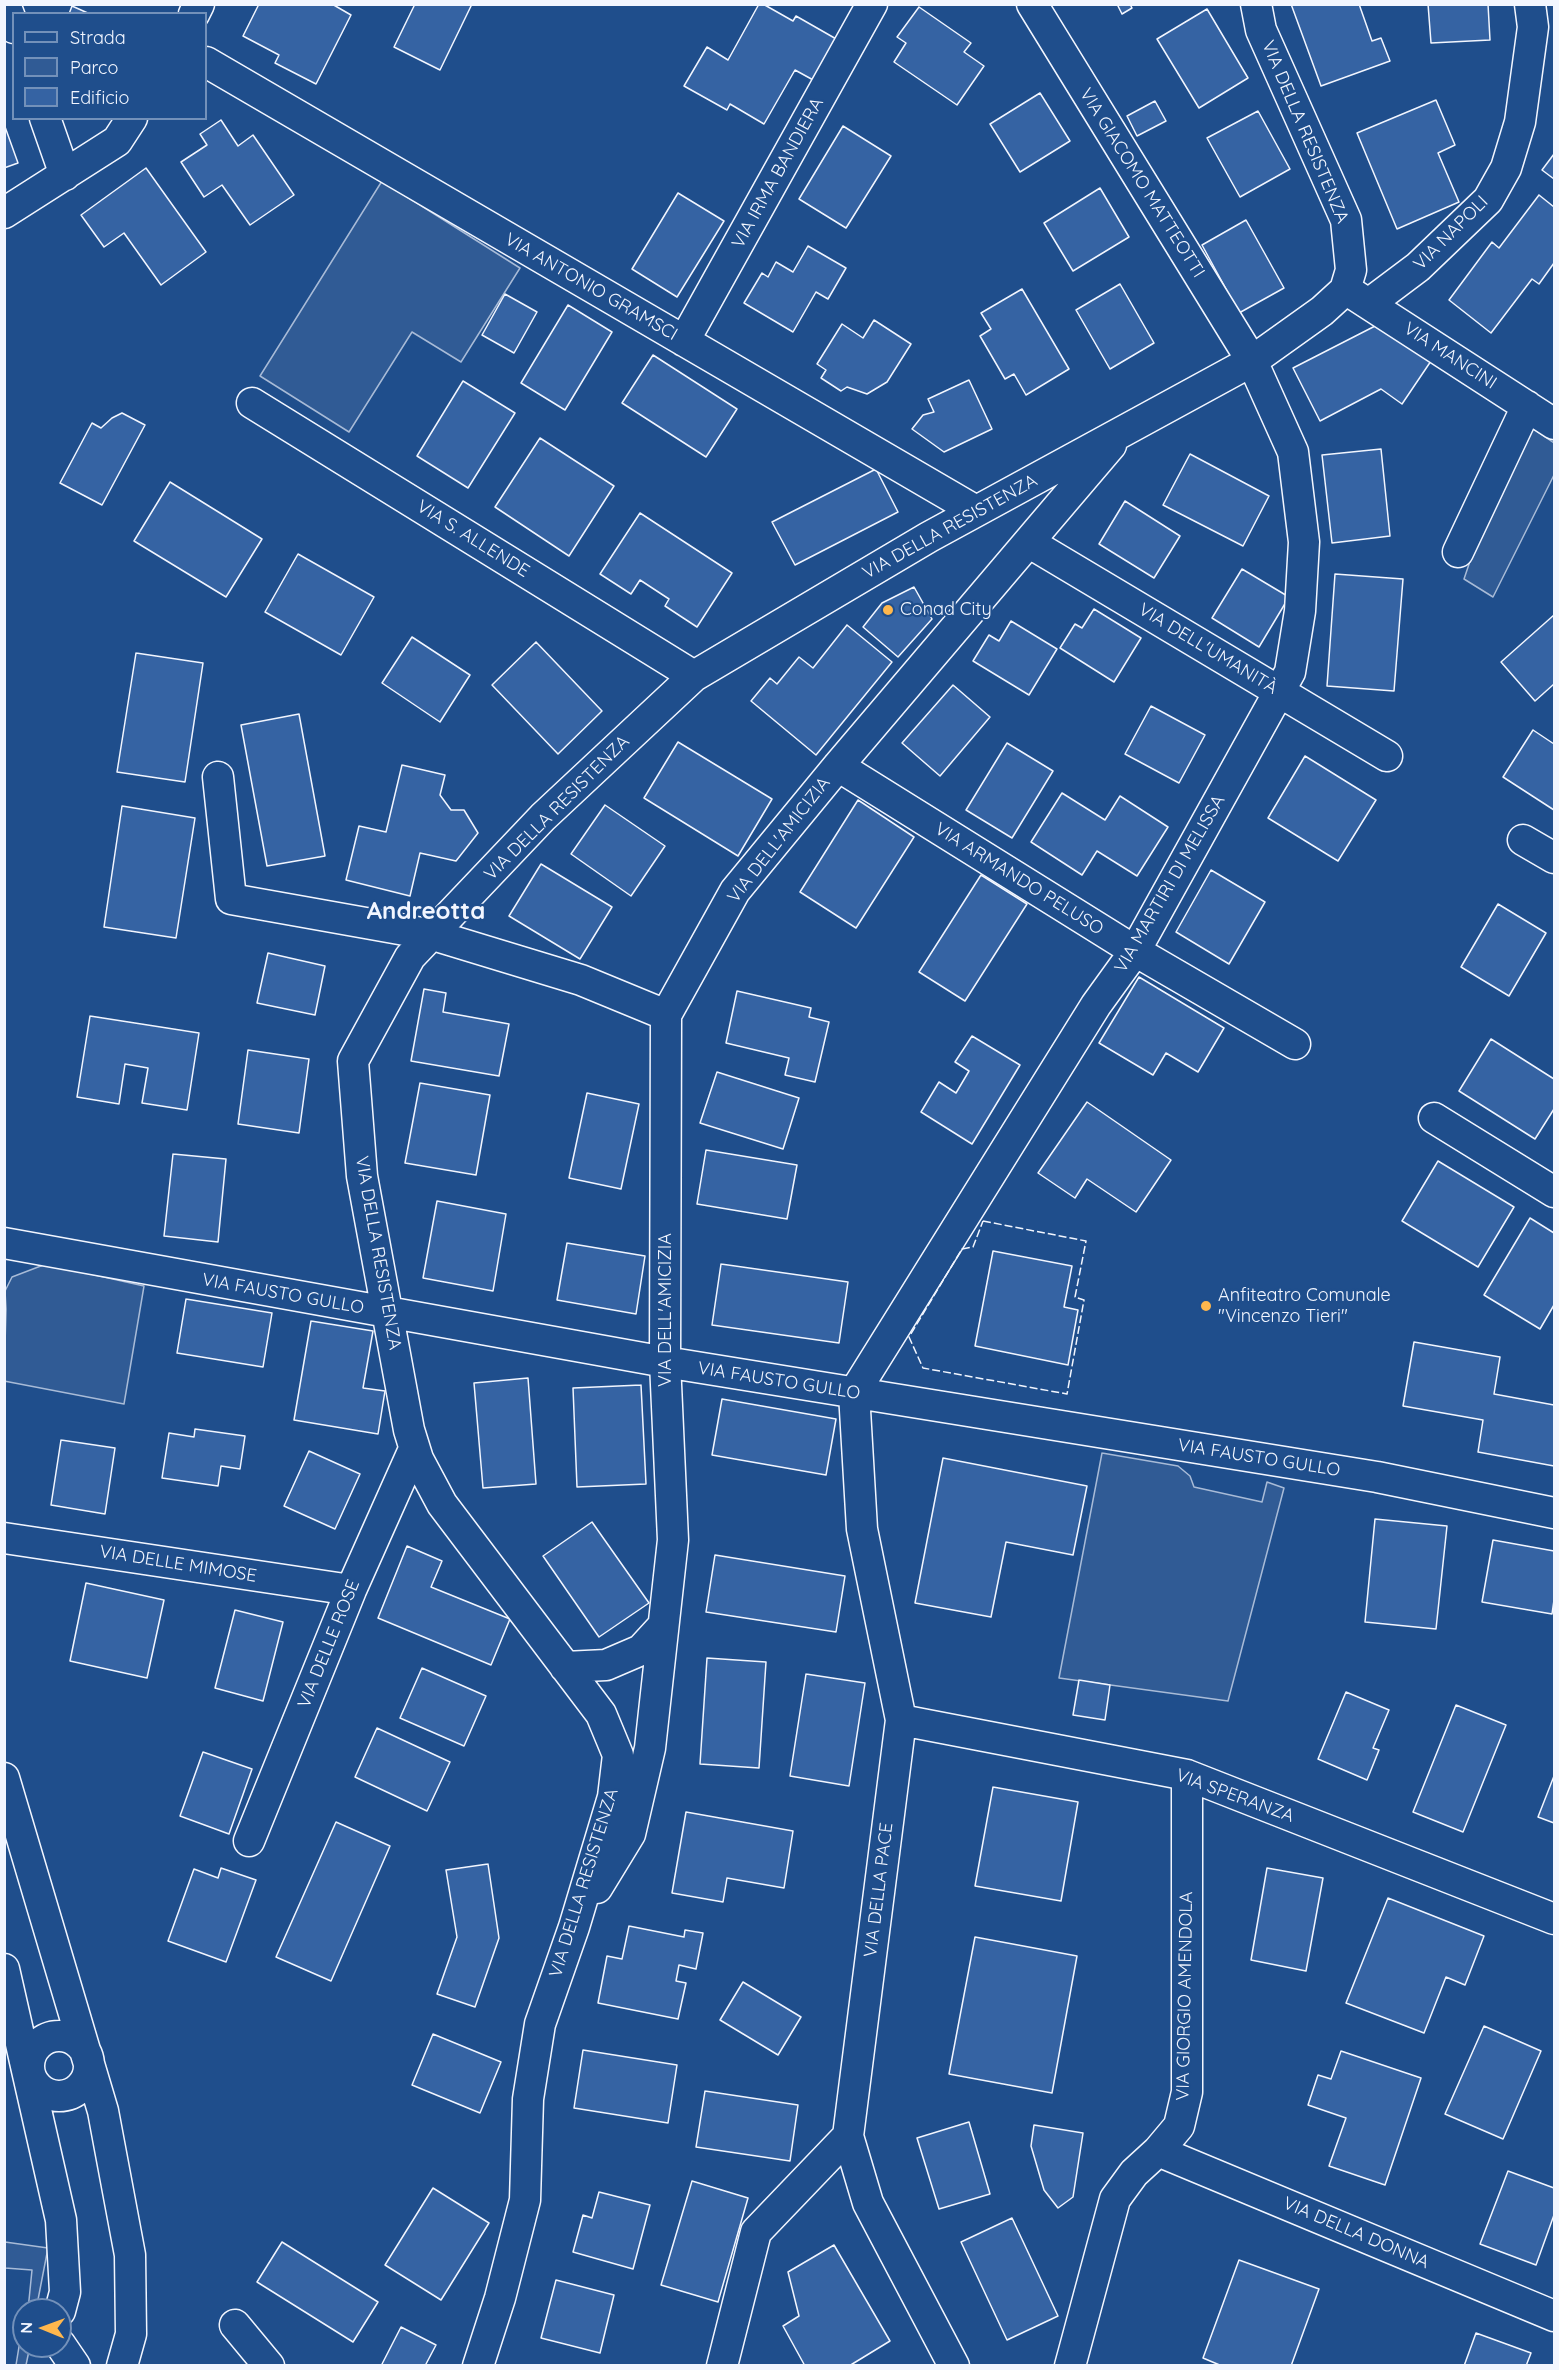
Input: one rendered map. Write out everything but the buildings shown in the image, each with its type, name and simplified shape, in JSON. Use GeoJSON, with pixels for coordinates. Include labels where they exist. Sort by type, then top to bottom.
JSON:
{"type":"FeatureCollection","features":[{"type":"Feature","properties":{"kind":"street"},"geometry":{"type":"LineString","coordinates":[[5,4],[12,23]]}},
{"type":"Feature","properties":{"kind":"street","name":"VIA IRMA BANDIERA"},"geometry":{"type":"LineString","coordinates":[[684,341],[872,4]]}},
{"type":"Feature","properties":{"kind":"street","name":"VIA GIACOMO MATTEOTTI"},"geometry":{"type":"LineString","coordinates":[[1032,4],[1252,361]]}},
{"type":"Feature","properties":{"kind":"street","name":"VIA DELLA RESISTENZA"},"geometry":{"type":"LineString","coordinates":[[478,2366],[501,2298],[525,2200],[528,2099],[540,2024],[574,1927],[613,1797],[618,1755],[601,1714],[442,1504],[414,1449],[362,1176],[353,1061],[410,957],[543,817],[694,676],[976,511],[1252,361],[1322,310],[1357,296],[1351,270],[1346,220],[1261,30],[1256,4]]}},
{"type":"Feature","properties":{"kind":"street","name":"VIA NAPOLI"},"geometry":{"type":"LineString","coordinates":[[1357,296],[1418,267],[1488,200],[1506,168],[1520,122],[1533,27],[1530,4]]}},
{"type":"Feature","properties":{"kind":"street","name":"VIA ANTONIO GRAMSCI"},"geometry":{"type":"LineString","coordinates":[[207,63],[976,511]]}},
{"type":"Feature","properties":{"kind":"street"},"geometry":{"type":"LineString","coordinates":[[46,120],[65,175]]}},
{"type":"Feature","properties":{"kind":"street"},"geometry":{"type":"LineString","coordinates":[[4,213],[117,141],[131,120]]}},
{"type":"Feature","properties":{"kind":"street","name":"VIA MANCINI"},"geometry":{"type":"LineString","coordinates":[[1357,296],[1546,416]]}},
{"type":"Feature","properties":{"kind":"street","name":"VIA MARTIRI DI MELISSA"},"geometry":{"type":"LineString","coordinates":[[854,1394],[1090,1015],[1134,951],[1290,672],[1300,611],[1304,542],[1293,452],[1252,361]]}},
{"type":"Feature","properties":{"kind":"street","name":"VIA S. ALLENDE"},"geometry":{"type":"LineString","coordinates":[[252,403],[694,676]]}},
{"type":"Feature","properties":{"kind":"street"},"geometry":{"type":"LineString","coordinates":[[1458,552],[1546,416]]}},
{"type":"Feature","properties":{"kind":"street","name":"VIA DELL'AMICIZIA"},"geometry":{"type":"LineString","coordinates":[[574,1927],[630,1834],[651,1748],[673,1539],[665,1362],[666,1015],[735,891],[838,766],[1122,432]]}},
{"type":"Feature","properties":{"kind":"street"},"geometry":{"type":"LineString","coordinates":[[1023,485],[1036,492],[1045,502],[1048,520]]}},
{"type":"Feature","properties":{"kind":"street","name":"VIA DELL'UMANITÀ"},"geometry":{"type":"LineString","coordinates":[[1029,543],[1387,756]]}},
{"type":"Feature","properties":{"kind":"street","name":"VIA ARMANDO PELUSO"},"geometry":{"type":"LineString","coordinates":[[838,766],[1134,951],[1295,1044]]}},
{"type":"Feature","properties":{"kind":"street"},"geometry":{"type":"LineString","coordinates":[[218,777],[231,898],[433,935],[581,980],[666,1015]]}},
{"type":"Feature","properties":{"kind":"street"},"geometry":{"type":"LineString","coordinates":[[1523,840],[1554,858]]}},
{"type":"Feature","properties":{"kind":"street"},"geometry":{"type":"LineString","coordinates":[[1434,1118],[1554,1192]]}},
{"type":"Feature","properties":{"kind":"street","name":"VIA FAUSTO GULLO"},"geometry":{"type":"LineString","coordinates":[[4,1243],[665,1362],[1377,1476],[1554,1513]]}},
{"type":"Feature","properties":{"kind":"street","name":"VIA DELLA PACE"},"geometry":{"type":"LineString","coordinates":[[854,1394],[862,1529],[901,1720],[848,2136],[868,2203],[954,2366]]}},
{"type":"Feature","properties":{"kind":"street","name":"VIA DELLE ROSE"},"geometry":{"type":"LineString","coordinates":[[249,1841],[351,1590],[414,1449]]}},
{"type":"Feature","properties":{"kind":"street","name":"VIA DELLE MIMOSE"},"geometry":{"type":"LineString","coordinates":[[4,1538],[351,1590]]}},
{"type":"Feature","properties":{"kind":"street"},"geometry":{"type":"LineString","coordinates":[[565,1666],[606,1665],[641,1650],[663,1626]]}},
{"type":"Feature","properties":{"kind":"street","name":"VIA SPERANZA"},"geometry":{"type":"LineString","coordinates":[[901,1720],[1186,1775],[1554,1919]]}},
{"type":"Feature","properties":{"kind":"street","name":"VIA GIORGIO AMENDOLA"},"geometry":{"type":"LineString","coordinates":[[1070,2366],[1115,2199],[1134,2173],[1158,2151],[1179,2126],[1187,2092],[1186,1775]]}},
{"type":"Feature","properties":{"kind":"street"},"geometry":{"type":"LineString","coordinates":[[4,1778],[103,2111],[130,2255],[131,2334],[122,2366]]}},
{"type":"Feature","properties":{"kind":"street"},"geometry":{"type":"LineString","coordinates":[[4,1969],[17,2075],[61,2220],[63,2298]]}},
{"type":"Feature","properties":{"kind":"street"},"geometry":{"type":"LineString","coordinates":[[52,2037],[71,2039],[85,2052],[88,2061],[85,2081],[78,2088],[64,2095],[50,2095],[17,2075],[43,2041],[52,2037]]}},
{"type":"Feature","properties":{"kind":"street"},"geometry":{"type":"LineString","coordinates":[[722,2366],[756,2232],[848,2136]]}},
{"type":"Feature","properties":{"kind":"street","name":"VIA DELLA DONNA"},"geometry":{"type":"LineString","coordinates":[[1158,2151],[1554,2316]]}},
{"type":"Feature","properties":{"kind":"street"},"geometry":{"type":"LineString","coordinates":[[235,2325],[269,2366]]}},
{"type":"Feature","properties":{"kind":"green space"},"geometry":{"type":"Polygon","coordinates":[[[382,181],[520,268],[461,362],[412,332],[349,432],[260,376],[382,181]]]}},
{"type":"Feature","properties":{"kind":"green space"},"geometry":{"type":"Polygon","coordinates":[[[1529,426],[1554,443],[1554,475],[1493,597],[1464,579],[1491,499],[1529,426]]]}},
{"type":"Feature","properties":{"kind":"green space"},"geometry":{"type":"Polygon","coordinates":[[[46,1264],[144,1286],[124,1404],[4,1381],[5,1291],[12,1277],[46,1264]]]}},
{"type":"Feature","properties":{"kind":"green space"},"geometry":{"type":"Polygon","coordinates":[[[1102,1453],[1178,1466],[1190,1476],[1194,1487],[1262,1502],[1267,1482],[1284,1488],[1228,1701],[1059,1678],[1102,1453]]]}},
{"type":"Feature","properties":{"kind":"green space"},"geometry":{"type":"Polygon","coordinates":[[[5,2242],[48,2248],[38,2298],[29,2298],[32,2270],[5,2268],[5,2242]]]}},
{"type":"Feature","properties":{"kind":"green space"},"geometry":{"type":"Polygon","coordinates":[[[17,2358],[27,2358],[26,2365],[16,2365],[17,2358]]]}},
{"type":"Feature","properties":{"kind":"fence"},"geometry":{"type":"LineString","coordinates":[[983,1221],[1086,1241],[1075,1297],[1084,1300],[1067,1394],[923,1368],[909,1337],[962,1249],[973,1247],[983,1221]]}},
{"type":"Feature","properties":{"kind":"place","name":"Conad City"},"geometry":{"type":"Point","coordinates":[888,610]}},
{"type":"Feature","properties":{"kind":"place","name":"Anfiteatro Comunale \"Vincenzo Tieri\""},"geometry":{"type":"Point","coordinates":[1206,1306]}},
{"type":"Feature","properties":{"kind":"district","name":"Andreotta"},"geometry":{"type":"Point","coordinates":[426,912]}}]}
